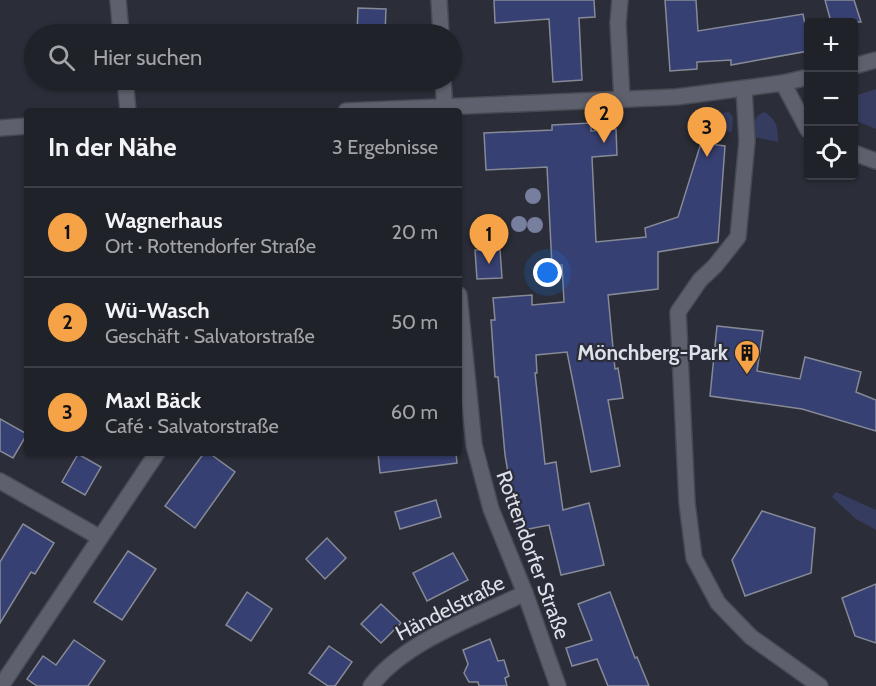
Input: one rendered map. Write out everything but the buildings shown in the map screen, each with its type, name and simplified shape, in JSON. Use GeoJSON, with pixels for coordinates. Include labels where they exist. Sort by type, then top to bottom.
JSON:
{"type":"FeatureCollection","features":[{"type":"Feature","properties":{"kind":"street"},"geometry":{"type":"LineString","coordinates":[[118,0],[120,24]]}},
{"type":"Feature","properties":{"kind":"street"},"geometry":{"type":"LineString","coordinates":[[439,0],[440,24]]}},
{"type":"Feature","properties":{"kind":"street"},"geometry":{"type":"LineString","coordinates":[[620,0],[618,22],[622,100]]}},
{"type":"Feature","properties":{"kind":"street"},"geometry":{"type":"LineString","coordinates":[[858,65],[876,60]]}},
{"type":"Feature","properties":{"kind":"street"},"geometry":{"type":"LineString","coordinates":[[462,108],[676,97],[744,89],[804,78]]}},
{"type":"Feature","properties":{"kind":"street"},"geometry":{"type":"LineString","coordinates":[[783,83],[806,126]]}},
{"type":"Feature","properties":{"kind":"street"},"geometry":{"type":"LineString","coordinates":[[744,89],[747,141],[738,237],[715,266],[700,280],[678,312],[687,503],[694,558],[718,603],[751,637],[820,686]]}},
{"type":"Feature","properties":{"kind":"street"},"geometry":{"type":"LineString","coordinates":[[126,90],[128,108]]}},
{"type":"Feature","properties":{"kind":"street"},"geometry":{"type":"LineString","coordinates":[[444,90],[445,108]]}},
{"type":"Feature","properties":{"kind":"street"},"geometry":{"type":"LineString","coordinates":[[0,128],[24,126]]}},
{"type":"Feature","properties":{"kind":"street"},"geometry":{"type":"LineString","coordinates":[[858,154],[876,161]]}},
{"type":"Feature","properties":{"kind":"street","name":"Rottendorfer Straße"},"geometry":{"type":"LineString","coordinates":[[462,325],[474,445],[479,469],[491,509],[525,593],[558,686]]}},
{"type":"Feature","properties":{"kind":"street"},"geometry":{"type":"LineString","coordinates":[[1,686],[155,456]]}},
{"type":"Feature","properties":{"kind":"street"},"geometry":{"type":"LineString","coordinates":[[0,481],[99,537]]}},
{"type":"Feature","properties":{"kind":"street","name":"Händelstraße"},"geometry":{"type":"LineString","coordinates":[[371,686],[402,655],[428,639],[525,593]]}},
{"type":"Feature","properties":{"kind":"shaded area"},"geometry":{"type":"Polygon","coordinates":[[[876,89],[876,129],[858,122],[858,95],[876,89]]]}},
{"type":"Feature","properties":{"kind":"shaded area"},"geometry":{"type":"Polygon","coordinates":[[[729,112],[733,117],[732,132],[701,129],[705,115],[729,112]]]}},
{"type":"Feature","properties":{"kind":"shaded area"},"geometry":{"type":"Polygon","coordinates":[[[764,112],[776,124],[778,142],[754,137],[757,116],[764,112]]]}},
{"type":"Feature","properties":{"kind":"shaded area"},"geometry":{"type":"Polygon","coordinates":[[[836,492],[876,510],[876,530],[856,519],[832,497],[836,492]]]}},
{"type":"Feature","properties":{"kind":"place","name":"Wü-Wasch"},"geometry":{"type":"Point","coordinates":[604,143]}},
{"type":"Feature","properties":{"kind":"place","name":"Maxl Bäck"},"geometry":{"type":"Point","coordinates":[707,157]}},
{"type":"Feature","properties":{"kind":"place","name":"Wagnerhaus"},"geometry":{"type":"Point","coordinates":[489,264]}},
{"type":"Feature","properties":{"kind":"place","name":"Mönchberg-Park"},"geometry":{"type":"Point","coordinates":[747,376]}}]}
